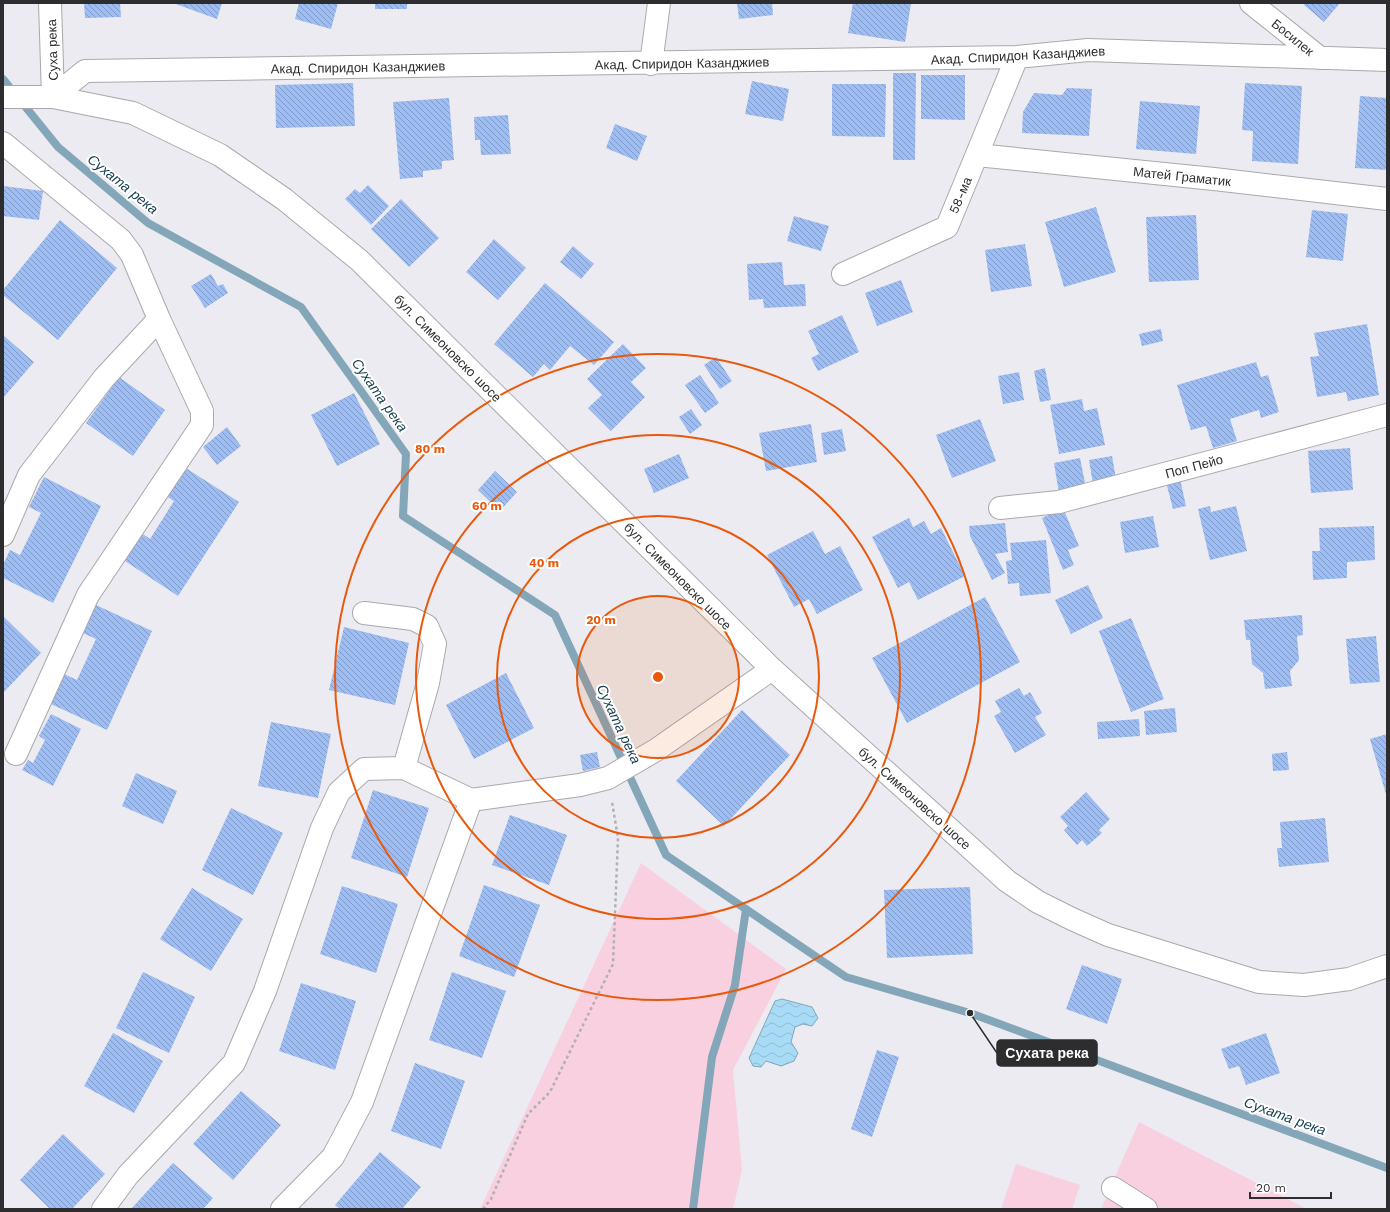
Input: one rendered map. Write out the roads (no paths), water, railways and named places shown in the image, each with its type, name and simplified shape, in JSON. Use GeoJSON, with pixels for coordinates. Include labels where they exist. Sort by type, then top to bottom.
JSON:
{"type":"FeatureCollection","features":[{"type":"Feature","properties":{"kind":"street","name":"Суха река"},"geometry":{"type":"LineString","coordinates":[[50,3],[53,97]]}},
{"type":"Feature","properties":{"kind":"street"},"geometry":{"type":"LineString","coordinates":[[651,64],[659,3]]}},
{"type":"Feature","properties":{"kind":"street","name":"Босилек"},"geometry":{"type":"LineString","coordinates":[[1251,3],[1320,58],[1387,60]]}},
{"type":"Feature","properties":{"kind":"street","name":"Акад. Спиридон Казанджиев"},"geometry":{"type":"LineString","coordinates":[[53,97],[85,71],[651,64],[1017,57],[1088,50],[1320,58]]}},
{"type":"Feature","properties":{"kind":"street","name":"58-ма"},"geometry":{"type":"LineString","coordinates":[[843,274],[947,227],[1017,57]]}},
{"type":"Feature","properties":{"kind":"street","name":"бул. Симеоновско шосе"},"geometry":{"type":"LineString","coordinates":[[3,97],[53,97],[133,113],[220,155],[284,199],[359,260],[772,669],[1008,881],[1038,902],[1072,920],[1108,935],[1259,982],[1304,986],[1349,979],[1387,966]]}},
{"type":"Feature","properties":{"kind":"street"},"geometry":{"type":"LineString","coordinates":[[3,144],[121,240],[132,255],[159,320],[202,411],[202,425],[88,595],[16,754]]}},
{"type":"Feature","properties":{"kind":"street","name":"Матей Граматик"},"geometry":{"type":"LineString","coordinates":[[977,155],[1214,179],[1387,199]]}},
{"type":"Feature","properties":{"kind":"street"},"geometry":{"type":"LineString","coordinates":[[3,535],[29,475],[104,378],[159,320]]}},
{"type":"Feature","properties":{"kind":"street","name":"Поп Пейо"},"geometry":{"type":"LineString","coordinates":[[1000,508],[1059,502],[1387,415]]}},
{"type":"Feature","properties":{"kind":"street"},"geometry":{"type":"LineString","coordinates":[[364,613],[413,619],[427,626],[435,644],[428,683],[404,768]]}},
{"type":"Feature","properties":{"kind":"street"},"geometry":{"type":"LineString","coordinates":[[103,1209],[128,1175],[234,1063],[265,991],[322,828],[339,792],[364,770],[404,768],[471,800],[580,785],[608,778],[656,750],[772,669]]}},
{"type":"Feature","properties":{"kind":"street"},"geometry":{"type":"LineString","coordinates":[[282,1209],[333,1157],[362,1102],[471,800]]}},
{"type":"Feature","properties":{"kind":"street"},"geometry":{"type":"LineString","coordinates":[[1113,1188],[1146,1209]]}},
{"type":"Feature","properties":{"kind":"water"},"geometry":{"type":"Polygon","coordinates":[[[782,999],[812,1007],[818,1018],[812,1026],[803,1024],[795,1027],[791,1042],[798,1053],[794,1061],[781,1066],[766,1061],[761,1067],[753,1066],[749,1058],[775,1001],[782,999]]]}},
{"type":"Feature","properties":{"kind":"waterway","name":"Сухата река"},"geometry":{"type":"LineString","coordinates":[[3,79],[58,147],[148,223],[301,307],[406,454],[403,516],[555,615],[666,855],[846,977],[970,1013],[1387,1168]]}},
{"type":"Feature","properties":{"kind":"waterway"},"geometry":{"type":"LineString","coordinates":[[693,1209],[712,1057],[735,985],[746,909]]}},
{"type":"Feature","properties":{"kind":"place","name":"Сухата река"},"geometry":{"type":"Point","coordinates":[970,1013]}}]}
